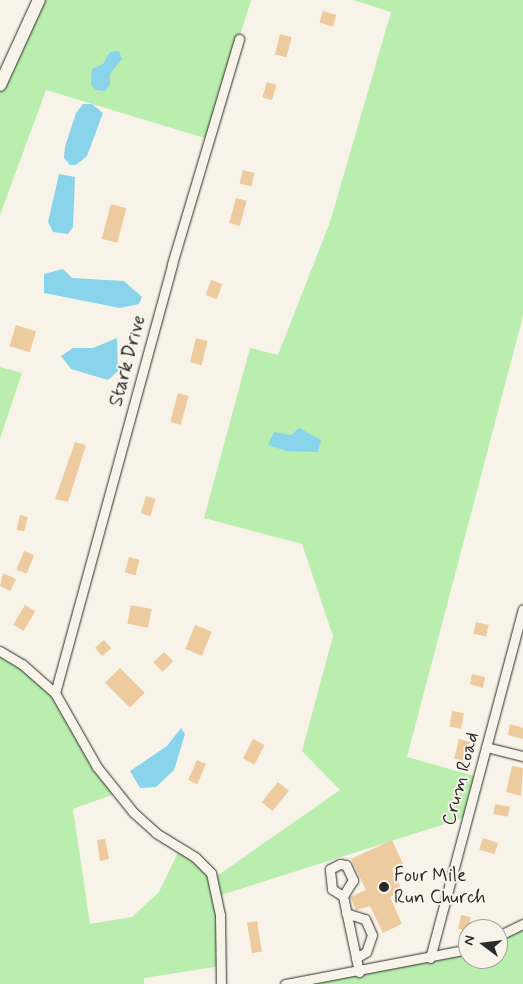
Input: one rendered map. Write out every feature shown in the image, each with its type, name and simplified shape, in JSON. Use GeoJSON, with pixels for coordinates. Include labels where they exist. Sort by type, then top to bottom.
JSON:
{"type":"FeatureCollection","features":[{"type":"Feature","properties":{"kind":"highway"},"geometry":{"type":"LineString","coordinates":[[0,85],[3,71],[39,0]]}},
{"type":"Feature","properties":{"kind":"street","name":"Stark Drive"},"geometry":{"type":"LineString","coordinates":[[55,694],[172,264],[239,39]]}},
{"type":"Feature","properties":{"kind":"street","name":"Crum Road"},"geometry":{"type":"LineString","coordinates":[[430,958],[523,609]]}},
{"type":"Feature","properties":{"kind":"street"},"geometry":{"type":"LineString","coordinates":[[0,651],[22,664],[55,694],[97,767],[133,812],[156,833],[195,857],[214,878],[220,915],[221,984]]}},
{"type":"Feature","properties":{"kind":"street"},"geometry":{"type":"LineString","coordinates":[[486,747],[523,756]]}},
{"type":"Feature","properties":{"kind":"street"},"geometry":{"type":"LineString","coordinates":[[343,896],[359,972]]}},
{"type":"Feature","properties":{"kind":"street"},"geometry":{"type":"LineString","coordinates":[[346,913],[365,919],[372,935],[366,952],[356,958]]}},
{"type":"Feature","properties":{"kind":"street"},"geometry":{"type":"LineString","coordinates":[[508,931],[523,924]]}},
{"type":"Feature","properties":{"kind":"street"},"geometry":{"type":"LineString","coordinates":[[286,984],[359,972],[458,951]]}},
{"type":"Feature","properties":{"kind":"green space"},"geometry":{"type":"Polygon","coordinates":[[[39,0],[251,0],[208,139],[46,90],[0,215],[0,85],[39,0]]]}},
{"type":"Feature","properties":{"kind":"green space"},"geometry":{"type":"Polygon","coordinates":[[[353,0],[523,0],[523,316],[407,757],[478,777],[467,817],[218,896],[221,966],[144,978],[144,984],[0,984],[0,651],[55,693],[117,793],[73,809],[90,924],[132,917],[159,892],[180,848],[214,878],[340,790],[302,751],[333,636],[302,544],[204,518],[250,348],[278,355],[330,222],[391,12],[353,0]]]}},
{"type":"Feature","properties":{"kind":"green space"},"geometry":{"type":"Polygon","coordinates":[[[0,367],[22,373],[0,439],[0,367]]]}},
{"type":"Feature","properties":{"kind":"green space"},"geometry":{"type":"Polygon","coordinates":[[[523,924],[523,984],[285,984],[458,951],[458,969],[508,969],[508,931],[523,924]]]}},
{"type":"Feature","properties":{"kind":"water"},"geometry":{"type":"Polygon","coordinates":[[[119,51],[122,59],[110,74],[110,85],[105,91],[96,90],[91,85],[92,69],[103,64],[110,52],[119,51]]]}},
{"type":"Feature","properties":{"kind":"water"},"geometry":{"type":"Polygon","coordinates":[[[83,104],[92,104],[103,113],[87,156],[76,165],[70,165],[64,158],[65,147],[76,113],[83,104]]]}},
{"type":"Feature","properties":{"kind":"water"},"geometry":{"type":"Polygon","coordinates":[[[59,174],[75,177],[73,227],[68,234],[53,232],[48,222],[59,174]]]}},
{"type":"Feature","properties":{"kind":"water"},"geometry":{"type":"Polygon","coordinates":[[[63,269],[72,278],[124,281],[142,297],[139,304],[120,308],[44,293],[44,274],[63,269]]]}},
{"type":"Feature","properties":{"kind":"water"},"geometry":{"type":"Polygon","coordinates":[[[117,338],[118,371],[108,380],[71,369],[61,356],[73,348],[93,348],[117,338]]]}},
{"type":"Feature","properties":{"kind":"water"},"geometry":{"type":"Polygon","coordinates":[[[299,428],[321,440],[318,452],[286,451],[268,445],[274,432],[291,435],[299,428]]]}},
{"type":"Feature","properties":{"kind":"water"},"geometry":{"type":"Polygon","coordinates":[[[181,728],[185,734],[174,770],[156,787],[140,788],[130,771],[167,746],[181,728]]]}},
{"type":"Feature","properties":{"kind":"building"},"geometry":{"type":"Polygon","coordinates":[[[323,11],[336,15],[333,27],[319,22],[323,11]]]}},
{"type":"Feature","properties":{"kind":"building"},"geometry":{"type":"Polygon","coordinates":[[[280,34],[292,37],[287,57],[275,54],[280,34]]]}},
{"type":"Feature","properties":{"kind":"building"},"geometry":{"type":"Polygon","coordinates":[[[267,82],[277,85],[272,100],[262,97],[267,82]]]}},
{"type":"Feature","properties":{"kind":"building"},"geometry":{"type":"Polygon","coordinates":[[[243,170],[255,173],[251,186],[240,184],[243,170]]]}},
{"type":"Feature","properties":{"kind":"building"},"geometry":{"type":"Polygon","coordinates":[[[236,198],[247,201],[240,226],[229,223],[236,198]]]}},
{"type":"Feature","properties":{"kind":"building"},"geometry":{"type":"Polygon","coordinates":[[[111,204],[126,208],[117,243],[102,239],[111,204]]]}},
{"type":"Feature","properties":{"kind":"building"},"geometry":{"type":"Polygon","coordinates":[[[211,280],[222,284],[217,299],[206,295],[211,280]]]}},
{"type":"Feature","properties":{"kind":"building"},"geometry":{"type":"Polygon","coordinates":[[[16,325],[36,331],[30,352],[10,346],[16,325]]]}},
{"type":"Feature","properties":{"kind":"building"},"geometry":{"type":"Polygon","coordinates":[[[196,338],[208,341],[202,365],[190,362],[196,338]]]}},
{"type":"Feature","properties":{"kind":"building"},"geometry":{"type":"Polygon","coordinates":[[[178,393],[189,396],[181,425],[170,422],[178,393]]]}},
{"type":"Feature","properties":{"kind":"building"},"geometry":{"type":"Polygon","coordinates":[[[75,442],[86,445],[68,502],[55,499],[75,442]]]}},
{"type":"Feature","properties":{"kind":"building"},"geometry":{"type":"Polygon","coordinates":[[[146,496],[156,499],[150,516],[141,513],[146,496]]]}},
{"type":"Feature","properties":{"kind":"building"},"geometry":{"type":"Polygon","coordinates":[[[20,515],[28,517],[24,531],[16,530],[20,515]]]}},
{"type":"Feature","properties":{"kind":"building"},"geometry":{"type":"Polygon","coordinates":[[[24,551],[34,555],[27,574],[17,570],[24,551]]]}},
{"type":"Feature","properties":{"kind":"building"},"geometry":{"type":"Polygon","coordinates":[[[129,557],[140,560],[135,575],[125,572],[129,557]]]}},
{"type":"Feature","properties":{"kind":"building"},"geometry":{"type":"Polygon","coordinates":[[[3,573],[16,579],[10,591],[0,586],[3,573]]]}},
{"type":"Feature","properties":{"kind":"building"},"geometry":{"type":"Polygon","coordinates":[[[25,605],[35,611],[23,631],[13,625],[25,605]]]}},
{"type":"Feature","properties":{"kind":"building"},"geometry":{"type":"Polygon","coordinates":[[[131,605],[152,609],[148,628],[127,624],[131,605]]]}},
{"type":"Feature","properties":{"kind":"building"},"geometry":{"type":"Polygon","coordinates":[[[476,622],[489,625],[486,637],[473,634],[476,622]]]}},
{"type":"Feature","properties":{"kind":"building"},"geometry":{"type":"Polygon","coordinates":[[[195,625],[212,632],[202,656],[185,649],[195,625]]]}},
{"type":"Feature","properties":{"kind":"building"},"geometry":{"type":"Polygon","coordinates":[[[104,640],[111,648],[102,656],[95,648],[104,640]]]}},
{"type":"Feature","properties":{"kind":"building"},"geometry":{"type":"Polygon","coordinates":[[[164,652],[173,661],[163,672],[153,663],[164,652]]]}},
{"type":"Feature","properties":{"kind":"building"},"geometry":{"type":"Polygon","coordinates":[[[120,668],[145,693],[130,708],[105,683],[120,668]]]}},
{"type":"Feature","properties":{"kind":"building"},"geometry":{"type":"Polygon","coordinates":[[[472,674],[485,677],[483,688],[470,684],[472,674]]]}},
{"type":"Feature","properties":{"kind":"building"},"geometry":{"type":"Polygon","coordinates":[[[452,711],[464,713],[461,729],[449,727],[452,711]]]}},
{"type":"Feature","properties":{"kind":"building"},"geometry":{"type":"Polygon","coordinates":[[[510,724],[523,728],[523,739],[508,735],[510,724]]]}},
{"type":"Feature","properties":{"kind":"building"},"geometry":{"type":"Polygon","coordinates":[[[253,739],[265,745],[255,765],[243,759],[253,739]]]}},
{"type":"Feature","properties":{"kind":"building"},"geometry":{"type":"Polygon","coordinates":[[[459,739],[471,742],[466,761],[454,758],[459,739]]]}},
{"type":"Feature","properties":{"kind":"building"},"geometry":{"type":"Polygon","coordinates":[[[197,760],[206,764],[197,784],[188,780],[197,760]]]}},
{"type":"Feature","properties":{"kind":"building"},"geometry":{"type":"Polygon","coordinates":[[[512,766],[523,768],[521,796],[506,792],[512,766]]]}},
{"type":"Feature","properties":{"kind":"building"},"geometry":{"type":"Polygon","coordinates":[[[278,782],[289,791],[273,811],[262,802],[278,782]]]}},
{"type":"Feature","properties":{"kind":"building"},"geometry":{"type":"Polygon","coordinates":[[[495,804],[510,807],[508,817],[493,814],[495,804]]]}},
{"type":"Feature","properties":{"kind":"building"},"geometry":{"type":"Polygon","coordinates":[[[483,838],[498,843],[495,854],[479,849],[483,838]]]}},
{"type":"Feature","properties":{"kind":"building"},"geometry":{"type":"Polygon","coordinates":[[[105,839],[109,859],[100,861],[97,840],[105,839]]]}},
{"type":"Feature","properties":{"kind":"building","name":"Four Mile Run Church"},"geometry":{"type":"Polygon","coordinates":[[[392,840],[403,864],[392,869],[402,891],[390,897],[402,924],[383,933],[370,906],[356,910],[350,897],[366,890],[351,859],[392,840]]]}},
{"type":"Feature","properties":{"kind":"building"},"geometry":{"type":"Polygon","coordinates":[[[461,915],[471,917],[470,919],[460,919],[461,915]]]}},
{"type":"Feature","properties":{"kind":"building"},"geometry":{"type":"Polygon","coordinates":[[[257,921],[262,952],[252,953],[247,923],[257,921]]]}},
{"type":"Feature","properties":{"kind":"place","name":"Four Mile Run Church"},"geometry":{"type":"Point","coordinates":[384,887]}}]}
